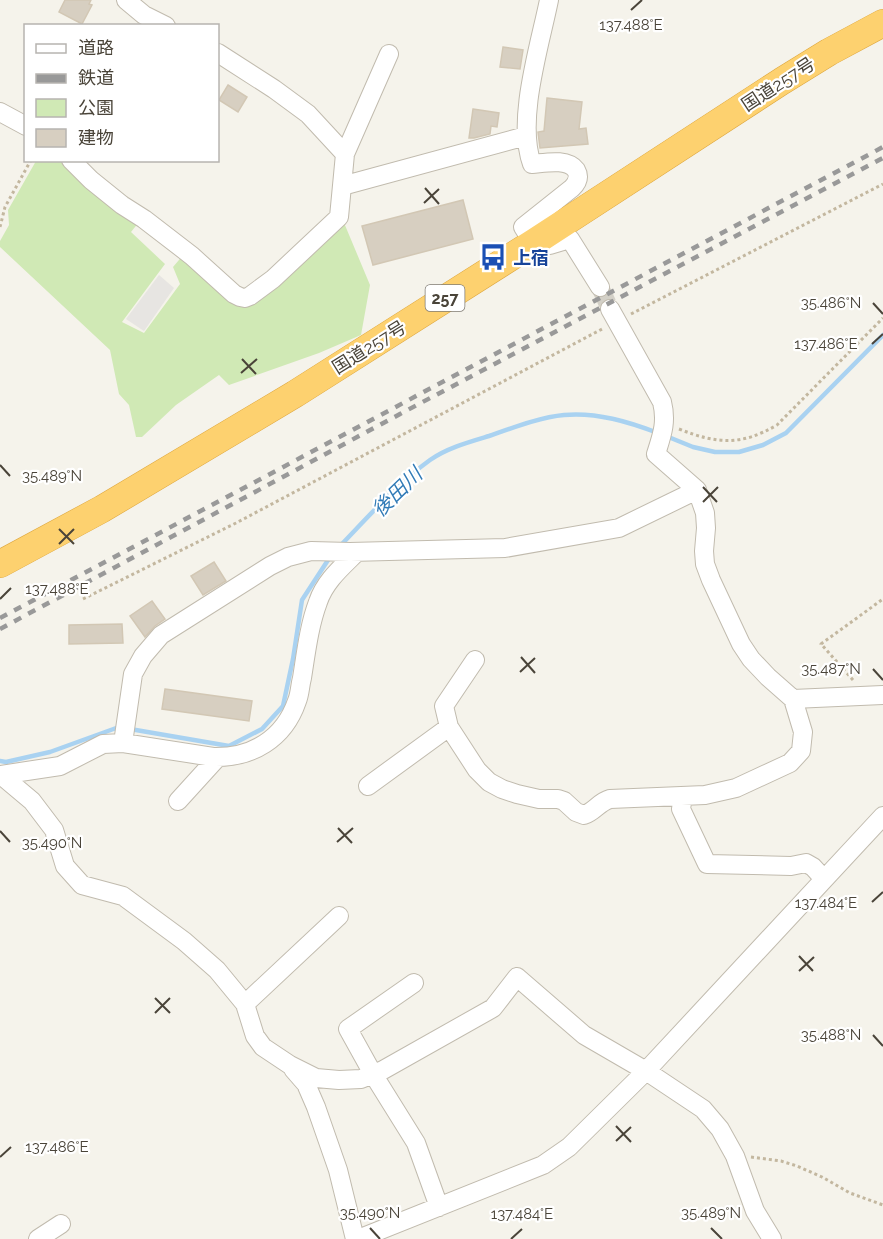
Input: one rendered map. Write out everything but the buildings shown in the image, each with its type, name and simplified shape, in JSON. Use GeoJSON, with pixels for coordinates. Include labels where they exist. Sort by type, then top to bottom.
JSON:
{"type":"FeatureCollection","features":[{"type":"Feature","properties":{"kind":"highway","name":"国道257号"},"geometry":{"type":"LineString","coordinates":[[0,564],[102,509],[295,394],[819,58],[883,23]]}},
{"type":"Feature","properties":{"kind":"street"},"geometry":{"type":"LineString","coordinates":[[126,0],[144,15],[162,24]]}},
{"type":"Feature","properties":{"kind":"street"},"geometry":{"type":"LineString","coordinates":[[549,0],[530,93],[526,136],[529,155],[532,164],[567,163],[575,168],[578,174],[577,182],[572,188],[523,227],[533,243],[550,245],[570,239],[600,287]]}},
{"type":"Feature","properties":{"kind":"street"},"geometry":{"type":"LineString","coordinates":[[219,54],[308,114],[345,154]]}},
{"type":"Feature","properties":{"kind":"street"},"geometry":{"type":"LineString","coordinates":[[72,162],[122,205],[192,255],[234,294],[245,298],[273,279],[339,218],[345,154],[388,54]]}},
{"type":"Feature","properties":{"kind":"street"},"geometry":{"type":"LineString","coordinates":[[0,112],[24,125]]}},
{"type":"Feature","properties":{"kind":"street"},"geometry":{"type":"LineString","coordinates":[[342,186],[526,136]]}},
{"type":"Feature","properties":{"kind":"street"},"geometry":{"type":"LineString","coordinates":[[475,660],[444,706],[449,727],[477,770],[489,782],[502,789],[539,799],[558,799],[564,801],[576,812],[584,814],[610,799],[705,795],[736,788],[790,763],[801,751],[803,732],[793,699],[751,659],[741,644],[711,580],[705,564],[705,513],[697,490],[656,454],[666,415],[662,402],[614,315]]}},
{"type":"Feature","properties":{"kind":"street"},"geometry":{"type":"LineString","coordinates":[[124,734],[133,674],[143,656],[160,635],[288,557],[311,551],[505,548],[620,528],[697,490]]}},
{"type":"Feature","properties":{"kind":"street"},"geometry":{"type":"LineString","coordinates":[[1,775],[60,766],[124,734],[226,758],[258,748],[274,737],[287,720],[297,700],[318,601],[328,581],[353,552]]}},
{"type":"Feature","properties":{"kind":"street"},"geometry":{"type":"LineString","coordinates":[[793,699],[883,695]]}},
{"type":"Feature","properties":{"kind":"street"},"geometry":{"type":"LineString","coordinates":[[368,786],[449,727]]}},
{"type":"Feature","properties":{"kind":"street"},"geometry":{"type":"LineString","coordinates":[[178,801],[218,757]]}},
{"type":"Feature","properties":{"kind":"street"},"geometry":{"type":"LineString","coordinates":[[1,775],[32,801],[54,830],[65,866],[82,885],[123,896],[184,941],[216,970],[245,1004],[255,1036],[263,1047],[290,1065],[316,1078],[361,1079],[374,1074],[493,1008],[516,977],[584,1035],[646,1071],[703,1109],[720,1130],[735,1156],[755,1210],[772,1239]]}},
{"type":"Feature","properties":{"kind":"street"},"geometry":{"type":"LineString","coordinates":[[683,796],[681,809],[707,864],[791,866],[806,863],[824,879]]}},
{"type":"Feature","properties":{"kind":"street"},"geometry":{"type":"LineString","coordinates":[[290,1065],[306,1084],[316,1107],[338,1170],[357,1239],[543,1165],[569,1147],[646,1071],[883,816]]}},
{"type":"Feature","properties":{"kind":"street"},"geometry":{"type":"LineString","coordinates":[[245,1004],[339,916]]}},
{"type":"Feature","properties":{"kind":"street"},"geometry":{"type":"LineString","coordinates":[[414,982],[348,1029],[416,1143],[439,1207]]}},
{"type":"Feature","properties":{"kind":"street"},"geometry":{"type":"LineString","coordinates":[[38,1239],[61,1224]]}},
{"type":"Feature","properties":{"kind":"path"},"geometry":{"type":"LineString","coordinates":[[0,227],[4,207],[30,162]]}},
{"type":"Feature","properties":{"kind":"path"},"geometry":{"type":"LineString","coordinates":[[83,599],[236,523],[614,315],[883,184]]}},
{"type":"Feature","properties":{"kind":"path"},"geometry":{"type":"LineString","coordinates":[[665,424],[715,441],[749,438],[763,433],[777,425],[883,318]]}},
{"type":"Feature","properties":{"kind":"path"},"geometry":{"type":"LineString","coordinates":[[863,696],[862,691],[821,644],[883,599]]}},
{"type":"Feature","properties":{"kind":"path"},"geometry":{"type":"LineString","coordinates":[[735,1156],[762,1158],[797,1166],[850,1193],[883,1205]]}},
{"type":"Feature","properties":{"kind":"green space"},"geometry":{"type":"Polygon","coordinates":[[[35,162],[67,162],[139,222],[131,232],[165,264],[122,322],[144,333],[180,284],[173,267],[184,254],[232,298],[342,218],[370,285],[361,335],[319,353],[229,385],[219,375],[176,405],[142,437],[136,437],[129,405],[119,394],[110,350],[0,247],[0,241],[9,225],[8,210],[35,162]]]}},
{"type":"Feature","properties":{"kind":"shaded area"},"geometry":{"type":"Polygon","coordinates":[[[159,275],[174,288],[144,331],[126,319],[159,275]]]}},
{"type":"Feature","properties":{"kind":"waterway","name":"後田川"},"geometry":{"type":"LineString","coordinates":[[666,436],[693,447],[715,452],[739,452],[763,445],[786,433],[883,335]]}},
{"type":"Feature","properties":{"kind":"waterway","name":"後田川"},"geometry":{"type":"LineString","coordinates":[[340,546],[406,479],[437,456],[458,446],[536,420],[576,414],[612,419],[658,433]]}},
{"type":"Feature","properties":{"kind":"waterway","name":"後田川"},"geometry":{"type":"LineString","coordinates":[[130,729],[229,746],[262,729],[283,706],[302,600],[330,557]]}},
{"type":"Feature","properties":{"kind":"waterway","name":"後田川"},"geometry":{"type":"LineString","coordinates":[[0,761],[6,762],[50,752],[119,727]]}},
{"type":"Feature","properties":{"kind":"tunnel"},"geometry":{"type":"LineString","coordinates":[[600,287],[610,309]]}},
{"type":"Feature","properties":{"kind":"railway"},"geometry":{"type":"LineString","coordinates":[[0,618],[883,147]]}},
{"type":"Feature","properties":{"kind":"railway"},"geometry":{"type":"LineString","coordinates":[[0,629],[883,158]]}},
{"type":"Feature","properties":{"kind":"place","name":"上宿"},"geometry":{"type":"Point","coordinates":[493,257]}}]}
